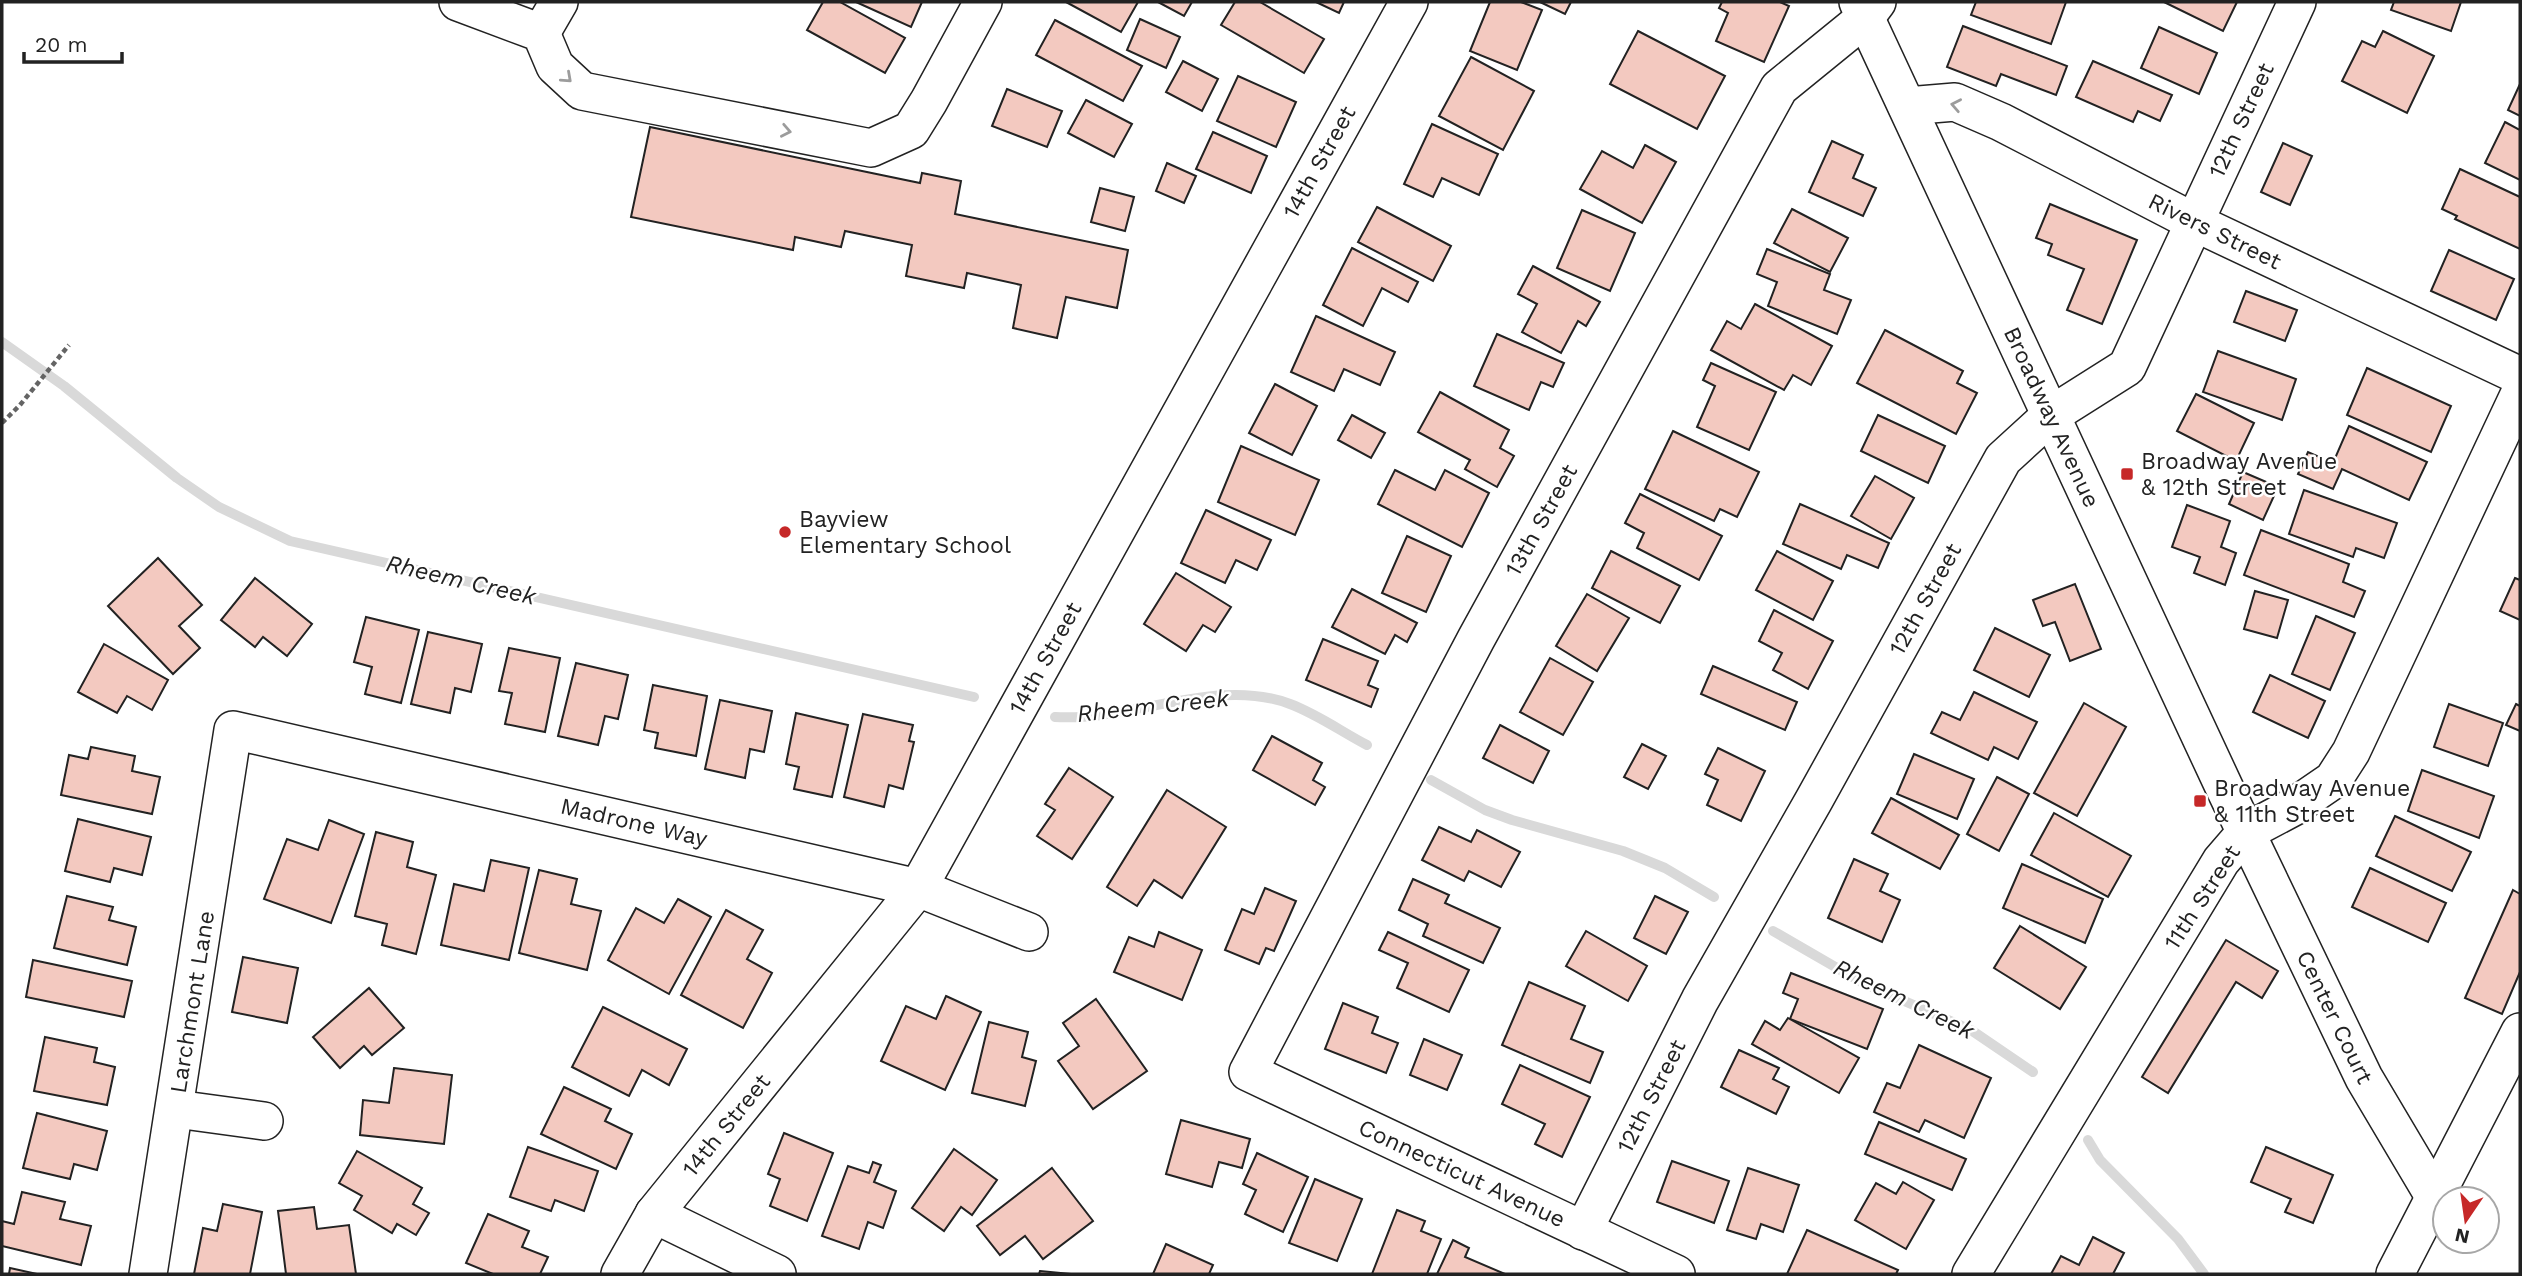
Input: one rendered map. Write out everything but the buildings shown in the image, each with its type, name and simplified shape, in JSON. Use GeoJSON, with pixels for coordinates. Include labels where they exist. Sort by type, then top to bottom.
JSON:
{"type":"FeatureCollection","features":[{"type":"Feature","properties":{"kind":"street"},"geometry":{"type":"LineString","coordinates":[[458,2],[541,33],[555,66],[582,91],[871,148],[911,130],[983,2]]}},
{"type":"Feature","properties":{"kind":"street"},"geometry":{"type":"LineString","coordinates":[[541,33],[559,2]]}},
{"type":"Feature","properties":{"kind":"street","name":"14th Street"},"geometry":{"type":"LineString","coordinates":[[620,1274],[654,1214],[918,888],[1409,2]]}},
{"type":"Feature","properties":{"kind":"street","name":"12th Street"},"geometry":{"type":"LineString","coordinates":[[1583,1231],[1700,1000],[2003,459],[2051,415],[2127,367],[2297,2]]}},
{"type":"Feature","properties":{"kind":"street","name":"Broadway Avenue"},"geometry":{"type":"LineString","coordinates":[[1867,7],[1907,106],[2246,832]]}},
{"type":"Feature","properties":{"kind":"street","name":"13th Street"},"geometry":{"type":"LineString","coordinates":[[1248,1072],[1476,639],[1779,88],[1867,7]]}},
{"type":"Feature","properties":{"kind":"street","name":"Rivers Street"},"geometry":{"type":"LineString","coordinates":[[1907,106],[1955,102],[2001,122],[2193,222],[2520,376]]}},
{"type":"Feature","properties":{"kind":"street","name":"11th Street"},"geometry":{"type":"LineString","coordinates":[[1971,1274],[2221,861],[2246,832],[2295,806],[2333,780],[2351,752],[2520,393]]}},
{"type":"Feature","properties":{"kind":"street","name":"Madrone Way"},"geometry":{"type":"LineString","coordinates":[[233,730],[918,888],[1029,932]]}},
{"type":"Feature","properties":{"kind":"street","name":"Larchmont Lane"},"geometry":{"type":"LineString","coordinates":[[148,1274],[176,1109],[233,730]]}},
{"type":"Feature","properties":{"kind":"street","name":"Center Court"},"geometry":{"type":"LineString","coordinates":[[2246,832],[2364,1078],[2431,1191]]}},
{"type":"Feature","properties":{"kind":"street"},"geometry":{"type":"LineString","coordinates":[[2440,1185],[2520,1032]]}},
{"type":"Feature","properties":{"kind":"street","name":"Connecticut Avenue"},"geometry":{"type":"LineString","coordinates":[[1248,1072],[1676,1274]]}},
{"type":"Feature","properties":{"kind":"street"},"geometry":{"type":"LineString","coordinates":[[176,1109],[264,1121]]}},
{"type":"Feature","properties":{"kind":"street"},"geometry":{"type":"LineString","coordinates":[[2395,1274],[2431,1202]]}},
{"type":"Feature","properties":{"kind":"street"},"geometry":{"type":"LineString","coordinates":[[654,1214],[777,1274]]}},
{"type":"Feature","properties":{"kind":"path"},"geometry":{"type":"LineString","coordinates":[[2,423],[69,345]]}},
{"type":"Feature","properties":{"kind":"waterway","name":"Rheem Creek"},"geometry":{"type":"LineString","coordinates":[[2,342],[64,386],[177,478],[219,507],[290,541],[974,697]]}},
{"type":"Feature","properties":{"kind":"waterway","name":"Rheem Creek"},"geometry":{"type":"LineString","coordinates":[[1055,717],[1114,713],[1204,697],[1262,697],[1300,708],[1367,745]]}},
{"type":"Feature","properties":{"kind":"waterway","name":"Rheem Creek"},"geometry":{"type":"LineString","coordinates":[[1431,780],[1485,810],[1623,851],[1665,868],[1714,897]]}},
{"type":"Feature","properties":{"kind":"waterway","name":"Rheem Creek"},"geometry":{"type":"LineString","coordinates":[[1773,931],[1863,983],[1971,1030],[2033,1072]]}},
{"type":"Feature","properties":{"kind":"waterway","name":"Rheem Creek"},"geometry":{"type":"LineString","coordinates":[[2088,1140],[2100,1160],[2178,1239],[2204,1274]]}},
{"type":"Feature","properties":{"kind":"place","name":"Broadway Avenue & 12th Street"},"geometry":{"type":"Point","coordinates":[2127,474]}},
{"type":"Feature","properties":{"kind":"place","name":"Bayview Elementary School"},"geometry":{"type":"Point","coordinates":[785,532]}},
{"type":"Feature","properties":{"kind":"place","name":"Broadway Avenue & 11th Street"},"geometry":{"type":"Point","coordinates":[2200,801]}}]}
